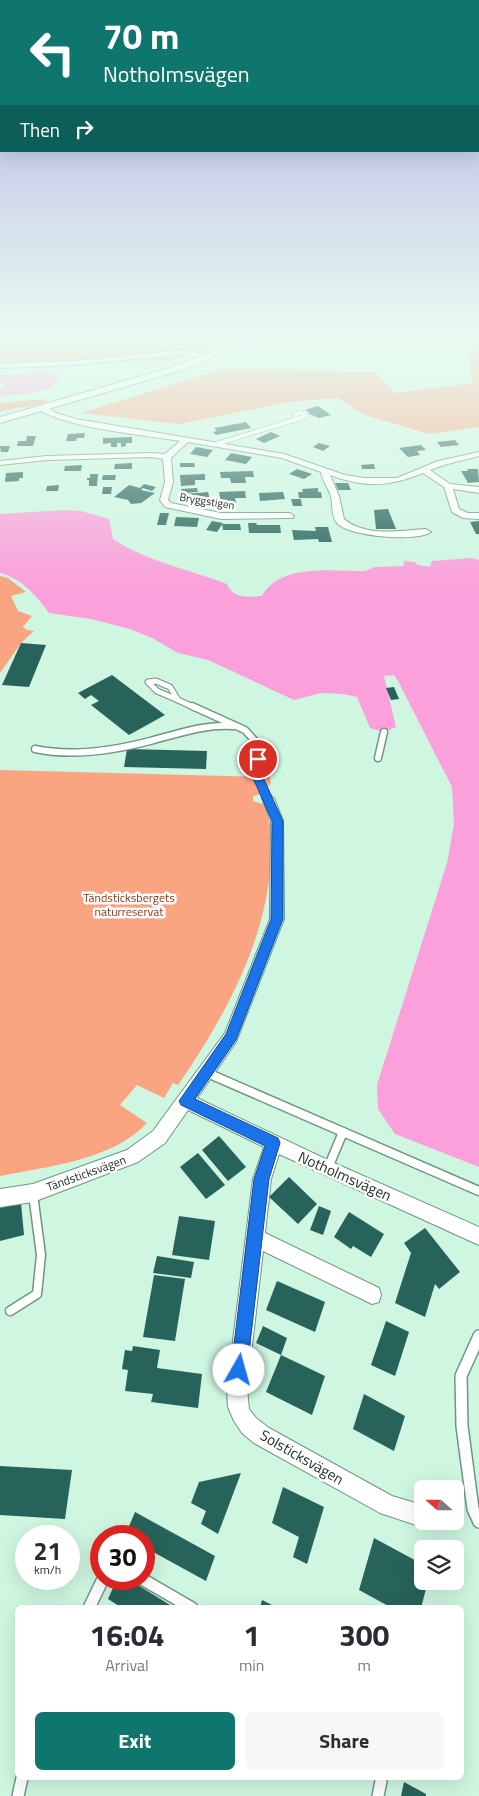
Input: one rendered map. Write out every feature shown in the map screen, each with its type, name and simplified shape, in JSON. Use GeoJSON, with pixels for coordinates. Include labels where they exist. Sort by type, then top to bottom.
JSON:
{"type":"FeatureCollection","features":[{"type":"Feature","properties":{"kind":"street"},"geometry":{"type":"LineString","coordinates":[[80,422],[284,456],[325,471],[364,481],[382,482],[399,480],[441,464],[479,454]]}},
{"type":"Feature","properties":{"kind":"street"},"geometry":{"type":"LineString","coordinates":[[0,463],[47,458],[151,455],[167,457],[187,439]]}},
{"type":"Feature","properties":{"kind":"street","name":"Bryggstigen"},"geometry":{"type":"LineString","coordinates":[[167,457],[169,482],[164,500],[168,505],[221,516],[290,516]]}},
{"type":"Feature","properties":{"kind":"street"},"geometry":{"type":"LineString","coordinates":[[325,471],[325,478],[335,496],[338,516],[342,522],[354,529],[374,533],[426,532]]}},
{"type":"Feature","properties":{"kind":"street"},"geometry":{"type":"LineString","coordinates":[[425,471],[448,486],[479,490]]}},
{"type":"Feature","properties":{"kind":"street"},"geometry":{"type":"LineString","coordinates":[[448,486],[455,510],[466,516],[479,516]]}},
{"type":"Feature","properties":{"kind":"street","name":"Tändsticksvägen"},"geometry":{"type":"LineString","coordinates":[[0,1198],[33,1193],[132,1156],[159,1137],[231,1036],[277,919],[277,821],[268,798]]}},
{"type":"Feature","properties":{"kind":"street","name":"Notholmsvägen"},"geometry":{"type":"LineString","coordinates":[[186,1101],[328,1169],[479,1236]]}},
{"type":"Feature","properties":{"kind":"street","name":"Solsticksvägen"},"geometry":{"type":"LineString","coordinates":[[274,1143],[262,1179],[254,1237],[236,1389],[238,1412],[258,1433],[270,1440],[388,1505],[414,1513]]}},
{"type":"Feature","properties":{"kind":"street"},"geometry":{"type":"LineString","coordinates":[[254,1237],[372,1295]]}},
{"type":"Feature","properties":{"kind":"lane"},"geometry":{"type":"LineString","coordinates":[[216,444],[287,422]]}},
{"type":"Feature","properties":{"kind":"lane"},"geometry":{"type":"LineString","coordinates":[[178,700],[170,687],[156,681],[148,682],[151,688],[158,693],[241,727]]}},
{"type":"Feature","properties":{"kind":"lane"},"geometry":{"type":"LineString","coordinates":[[35,749],[47,752],[85,752],[139,744],[193,728],[241,727]]}},
{"type":"Feature","properties":{"kind":"lane","name":"Tändsticksvägen"},"geometry":{"type":"LineString","coordinates":[[241,727],[246,730],[262,750],[254,769],[268,798]]}},
{"type":"Feature","properties":{"kind":"lane"},"geometry":{"type":"LineString","coordinates":[[378,758],[384,732]]}},
{"type":"Feature","properties":{"kind":"lane"},"geometry":{"type":"LineString","coordinates":[[205,1072],[479,1191]]}},
{"type":"Feature","properties":{"kind":"lane"},"geometry":{"type":"LineString","coordinates":[[328,1169],[343,1132]]}},
{"type":"Feature","properties":{"kind":"lane"},"geometry":{"type":"LineString","coordinates":[[10,1311],[37,1294],[41,1255],[33,1193]]}},
{"type":"Feature","properties":{"kind":"lane"},"geometry":{"type":"LineString","coordinates":[[479,1336],[461,1376],[462,1426],[473,1509],[479,1522]]}},
{"type":"Feature","properties":{"kind":"lane"},"geometry":{"type":"LineString","coordinates":[[155,1587],[187,1605]]}},
{"type":"Feature","properties":{"kind":"lane"},"geometry":{"type":"LineString","coordinates":[[90,1605],[98,1590]]}},
{"type":"Feature","properties":{"kind":"lane"},"geometry":{"type":"LineString","coordinates":[[18,1796],[22,1780]]}},
{"type":"Feature","properties":{"kind":"lane"},"geometry":{"type":"LineString","coordinates":[[378,1796],[381,1781]]}},
{"type":"Feature","properties":{"kind":"green space"},"geometry":{"type":"Polygon","coordinates":[[[160,422],[190,422],[179,424],[160,422]]]}},
{"type":"Feature","properties":{"kind":"green space"},"geometry":{"type":"Polygon","coordinates":[[[388,422],[479,422],[479,427],[429,434],[388,422]]]}},
{"type":"Feature","properties":{"kind":"green space"},"geometry":{"type":"Polygon","coordinates":[[[0,576],[8,578],[26,592],[11,596],[18,611],[32,616],[23,627],[34,631],[21,643],[0,673],[0,576]]]}},
{"type":"Feature","properties":{"kind":"green space","name":"Tändsticksbergets naturreservat"},"geometry":{"type":"Polygon","coordinates":[[[0,770],[270,777],[271,784],[264,788],[262,794],[253,796],[253,801],[266,805],[271,839],[270,872],[265,905],[256,938],[230,1000],[178,1085],[173,1083],[164,1098],[137,1085],[120,1105],[147,1123],[132,1136],[116,1146],[98,1154],[59,1165],[0,1176],[0,770]]]}},
{"type":"Feature","properties":{"kind":"shaded area"},"geometry":{"type":"Polygon","coordinates":[[[64,510],[81,511],[109,519],[113,539],[126,547],[140,554],[227,584],[237,595],[247,597],[262,596],[270,585],[281,578],[308,571],[365,571],[375,567],[404,566],[404,561],[430,567],[432,561],[472,558],[479,560],[479,1167],[395,1134],[378,1109],[377,1085],[447,863],[454,824],[452,787],[398,681],[394,675],[384,676],[396,727],[384,732],[370,728],[357,697],[321,693],[294,700],[208,660],[178,653],[152,638],[130,629],[91,619],[49,613],[22,583],[0,573],[0,514],[64,510]]]}},
{"type":"Feature","properties":{"kind":"building"},"geometry":{"type":"Polygon","coordinates":[[[246,422],[251,428],[216,435],[213,432],[217,431],[214,428],[246,422]]]}},
{"type":"Feature","properties":{"kind":"building"},"geometry":{"type":"Polygon","coordinates":[[[271,432],[280,436],[264,443],[256,439],[271,432]]]}},
{"type":"Feature","properties":{"kind":"building"},"geometry":{"type":"Polygon","coordinates":[[[85,433],[84,438],[77,438],[76,441],[66,441],[68,434],[85,433]]]}},
{"type":"Feature","properties":{"kind":"building"},"geometry":{"type":"Polygon","coordinates":[[[27,436],[36,436],[33,446],[17,446],[18,441],[26,441],[27,436]]]}},
{"type":"Feature","properties":{"kind":"building"},"geometry":{"type":"Polygon","coordinates":[[[132,437],[132,443],[126,443],[126,446],[121,447],[121,443],[117,443],[117,447],[111,447],[111,443],[103,444],[103,438],[132,437]]]}},
{"type":"Feature","properties":{"kind":"building"},"geometry":{"type":"Polygon","coordinates":[[[455,440],[459,445],[441,447],[437,442],[455,440]]]}},
{"type":"Feature","properties":{"kind":"building"},"geometry":{"type":"Polygon","coordinates":[[[319,443],[330,446],[323,451],[313,447],[319,443]]]}},
{"type":"Feature","properties":{"kind":"building"},"geometry":{"type":"Polygon","coordinates":[[[421,445],[426,450],[417,451],[420,455],[408,457],[399,448],[421,445]]]}},
{"type":"Feature","properties":{"kind":"building"},"geometry":{"type":"Polygon","coordinates":[[[0,446],[10,446],[8,452],[1,452],[0,446]]]}},
{"type":"Feature","properties":{"kind":"building"},"geometry":{"type":"Polygon","coordinates":[[[196,447],[213,450],[207,457],[190,454],[196,447]]]}},
{"type":"Feature","properties":{"kind":"building"},"geometry":{"type":"Polygon","coordinates":[[[231,453],[252,457],[246,464],[225,460],[231,453]]]}},
{"type":"Feature","properties":{"kind":"building"},"geometry":{"type":"Polygon","coordinates":[[[132,463],[132,469],[114,469],[115,464],[132,463]]]}},
{"type":"Feature","properties":{"kind":"building"},"geometry":{"type":"Polygon","coordinates":[[[180,463],[194,463],[195,467],[180,467],[180,463]]]}},
{"type":"Feature","properties":{"kind":"building"},"geometry":{"type":"Polygon","coordinates":[[[374,464],[375,469],[362,469],[361,465],[374,464]]]}},
{"type":"Feature","properties":{"kind":"building"},"geometry":{"type":"Polygon","coordinates":[[[82,465],[81,471],[64,471],[65,466],[82,465]]]}},
{"type":"Feature","properties":{"kind":"building"},"geometry":{"type":"Polygon","coordinates":[[[297,469],[312,474],[304,479],[289,474],[297,469]]]}},
{"type":"Feature","properties":{"kind":"building"},"geometry":{"type":"Polygon","coordinates":[[[467,469],[478,469],[479,482],[468,483],[461,471],[468,471],[467,469]]]}},
{"type":"Feature","properties":{"kind":"building"},"geometry":{"type":"Polygon","coordinates":[[[253,471],[254,477],[245,477],[246,483],[231,483],[230,478],[221,478],[220,472],[253,471]]]}},
{"type":"Feature","properties":{"kind":"building"},"geometry":{"type":"Polygon","coordinates":[[[23,472],[23,478],[19,478],[19,481],[5,482],[6,473],[23,472]]]}},
{"type":"Feature","properties":{"kind":"building"},"geometry":{"type":"Polygon","coordinates":[[[90,474],[98,474],[97,486],[89,486],[87,478],[90,478],[90,474]]]}},
{"type":"Feature","properties":{"kind":"building"},"geometry":{"type":"Polygon","coordinates":[[[205,474],[205,480],[195,480],[195,485],[181,486],[180,475],[205,474]]]}},
{"type":"Feature","properties":{"kind":"building"},"geometry":{"type":"Polygon","coordinates":[[[103,475],[116,475],[115,480],[102,480],[103,475]]]}},
{"type":"Feature","properties":{"kind":"building"},"geometry":{"type":"Polygon","coordinates":[[[335,483],[348,483],[351,490],[338,490],[335,483]]]}},
{"type":"Feature","properties":{"kind":"building"},"geometry":{"type":"Polygon","coordinates":[[[144,484],[156,487],[152,491],[143,488],[141,490],[155,493],[141,503],[131,504],[128,500],[114,497],[129,485],[140,488],[144,484]]]}},
{"type":"Feature","properties":{"kind":"building"},"geometry":{"type":"Polygon","coordinates":[[[59,485],[58,491],[46,491],[47,486],[59,485]]]}},
{"type":"Feature","properties":{"kind":"building"},"geometry":{"type":"Polygon","coordinates":[[[103,487],[112,487],[111,494],[102,494],[103,487]]]}},
{"type":"Feature","properties":{"kind":"building"},"geometry":{"type":"Polygon","coordinates":[[[197,488],[198,492],[182,493],[181,489],[197,488]]]}},
{"type":"Feature","properties":{"kind":"building"},"geometry":{"type":"Polygon","coordinates":[[[318,488],[322,498],[299,498],[298,492],[303,492],[302,489],[318,488]]]}},
{"type":"Feature","properties":{"kind":"building"},"geometry":{"type":"Polygon","coordinates":[[[245,491],[246,498],[235,498],[236,503],[221,503],[219,492],[245,491]]]}},
{"type":"Feature","properties":{"kind":"building"},"geometry":{"type":"Polygon","coordinates":[[[208,492],[211,504],[196,505],[195,501],[187,501],[185,494],[208,492]]]}},
{"type":"Feature","properties":{"kind":"building"},"geometry":{"type":"Polygon","coordinates":[[[283,492],[285,499],[260,501],[259,493],[283,492]]]}},
{"type":"Feature","properties":{"kind":"building"},"geometry":{"type":"Polygon","coordinates":[[[291,499],[301,499],[302,506],[293,506],[291,499]]]}},
{"type":"Feature","properties":{"kind":"building"},"geometry":{"type":"Polygon","coordinates":[[[388,509],[396,529],[376,529],[374,510],[388,509]]]}},
{"type":"Feature","properties":{"kind":"building"},"geometry":{"type":"Polygon","coordinates":[[[160,513],[169,513],[166,525],[157,525],[160,513]]]}},
{"type":"Feature","properties":{"kind":"building"},"geometry":{"type":"Polygon","coordinates":[[[176,517],[199,518],[197,527],[174,526],[176,517]]]}},
{"type":"Feature","properties":{"kind":"building"},"geometry":{"type":"Polygon","coordinates":[[[212,521],[223,523],[217,532],[206,530],[212,521]]]}},
{"type":"Feature","properties":{"kind":"building"},"geometry":{"type":"Polygon","coordinates":[[[479,521],[479,534],[476,534],[470,522],[479,521]]]}},
{"type":"Feature","properties":{"kind":"building"},"geometry":{"type":"Polygon","coordinates":[[[248,523],[280,525],[281,533],[249,533],[248,523]]]}},
{"type":"Feature","properties":{"kind":"building"},"geometry":{"type":"Polygon","coordinates":[[[222,524],[240,524],[241,530],[223,530],[222,524]]]}},
{"type":"Feature","properties":{"kind":"building"},"geometry":{"type":"Polygon","coordinates":[[[315,527],[328,527],[332,542],[319,542],[318,539],[294,540],[292,530],[316,531],[315,527]]]}},
{"type":"Feature","properties":{"kind":"building"},"geometry":{"type":"Polygon","coordinates":[[[21,643],[46,645],[29,687],[2,685],[21,643]]]}},
{"type":"Feature","properties":{"kind":"building"},"geometry":{"type":"Polygon","coordinates":[[[112,675],[165,715],[129,735],[91,705],[99,701],[91,695],[85,699],[78,693],[112,675]]]}},
{"type":"Feature","properties":{"kind":"building"},"geometry":{"type":"Polygon","coordinates":[[[394,687],[399,699],[391,700],[386,688],[394,687]]]}},
{"type":"Feature","properties":{"kind":"building"},"geometry":{"type":"Polygon","coordinates":[[[127,749],[207,751],[206,769],[124,767],[127,749]]]}},
{"type":"Feature","properties":{"kind":"building"},"geometry":{"type":"Polygon","coordinates":[[[219,1136],[246,1167],[228,1181],[202,1150],[219,1136]]]}},
{"type":"Feature","properties":{"kind":"building"},"geometry":{"type":"Polygon","coordinates":[[[198,1153],[225,1185],[206,1199],[180,1167],[198,1153]]]}},
{"type":"Feature","properties":{"kind":"building"},"geometry":{"type":"Polygon","coordinates":[[[289,1177],[317,1204],[298,1224],[269,1197],[289,1177]]]}},
{"type":"Feature","properties":{"kind":"building"},"geometry":{"type":"Polygon","coordinates":[[[21,1203],[24,1235],[0,1241],[0,1208],[21,1203]]]}},
{"type":"Feature","properties":{"kind":"building"},"geometry":{"type":"Polygon","coordinates":[[[319,1206],[331,1211],[323,1235],[310,1230],[319,1206]]]}},
{"type":"Feature","properties":{"kind":"building"},"geometry":{"type":"Polygon","coordinates":[[[349,1212],[384,1234],[371,1257],[353,1246],[351,1249],[334,1237],[349,1212]]]}},
{"type":"Feature","properties":{"kind":"building"},"geometry":{"type":"Polygon","coordinates":[[[179,1216],[215,1221],[209,1260],[172,1255],[179,1216]]]}},
{"type":"Feature","properties":{"kind":"building"},"geometry":{"type":"Polygon","coordinates":[[[425,1228],[460,1272],[439,1289],[435,1284],[425,1317],[395,1303],[411,1253],[404,1243],[425,1228]]]}},
{"type":"Feature","properties":{"kind":"building"},"geometry":{"type":"Polygon","coordinates":[[[157,1256],[194,1262],[191,1278],[153,1273],[157,1256]]]}},
{"type":"Feature","properties":{"kind":"building"},"geometry":{"type":"Polygon","coordinates":[[[154,1275],[185,1279],[175,1341],[143,1337],[154,1275]]]}},
{"type":"Feature","properties":{"kind":"building"},"geometry":{"type":"Polygon","coordinates":[[[277,1281],[325,1302],[315,1332],[266,1310],[277,1281]]]}},
{"type":"Feature","properties":{"kind":"building"},"geometry":{"type":"Polygon","coordinates":[[[386,1321],[409,1332],[395,1376],[371,1365],[386,1321]]]}},
{"type":"Feature","properties":{"kind":"building"},"geometry":{"type":"Polygon","coordinates":[[[263,1326],[287,1338],[281,1355],[256,1343],[263,1326]]]}},
{"type":"Feature","properties":{"kind":"building"},"geometry":{"type":"Polygon","coordinates":[[[133,1346],[160,1350],[157,1368],[202,1374],[198,1408],[151,1402],[153,1394],[125,1391],[128,1370],[122,1369],[125,1350],[132,1351],[133,1346]]]}},
{"type":"Feature","properties":{"kind":"building"},"geometry":{"type":"Polygon","coordinates":[[[281,1355],[325,1376],[312,1415],[266,1392],[281,1355]]]}},
{"type":"Feature","properties":{"kind":"building"},"geometry":{"type":"Polygon","coordinates":[[[364,1394],[405,1416],[394,1451],[353,1429],[364,1394]]]}},
{"type":"Feature","properties":{"kind":"building"},"geometry":{"type":"Polygon","coordinates":[[[0,1466],[72,1470],[65,1519],[0,1515],[0,1466]]]}},
{"type":"Feature","properties":{"kind":"building"},"geometry":{"type":"Polygon","coordinates":[[[241,1473],[218,1534],[201,1524],[206,1511],[191,1503],[199,1482],[241,1473]]]}},
{"type":"Feature","properties":{"kind":"building"},"geometry":{"type":"Polygon","coordinates":[[[283,1487],[324,1507],[307,1564],[293,1557],[299,1537],[272,1523],[283,1487]]]}},
{"type":"Feature","properties":{"kind":"building"},"geometry":{"type":"Polygon","coordinates":[[[135,1512],[215,1556],[206,1581],[155,1553],[155,1525],[130,1525],[135,1512]]]}},
{"type":"Feature","properties":{"kind":"building"},"geometry":{"type":"Polygon","coordinates":[[[374,1538],[414,1560],[414,1590],[426,1590],[422,1605],[386,1605],[359,1590],[374,1538]]]}},
{"type":"Feature","properties":{"kind":"building"},"geometry":{"type":"Polygon","coordinates":[[[112,1590],[146,1590],[170,1605],[117,1605],[108,1599],[112,1590]]]}},
{"type":"Feature","properties":{"kind":"building"},"geometry":{"type":"Polygon","coordinates":[[[262,1600],[272,1605],[261,1605],[262,1600]]]}},
{"type":"Feature","properties":{"kind":"building"},"geometry":{"type":"Polygon","coordinates":[[[404,1782],[426,1794],[426,1796],[401,1796],[404,1782]]]}},
{"type":"Feature","properties":{"kind":"route"},"geometry":{"type":"LineString","coordinates":[[239,1370],[262,1179],[274,1143],[186,1101],[231,1036],[277,919],[277,821],[254,769],[258,759]]}}]}
